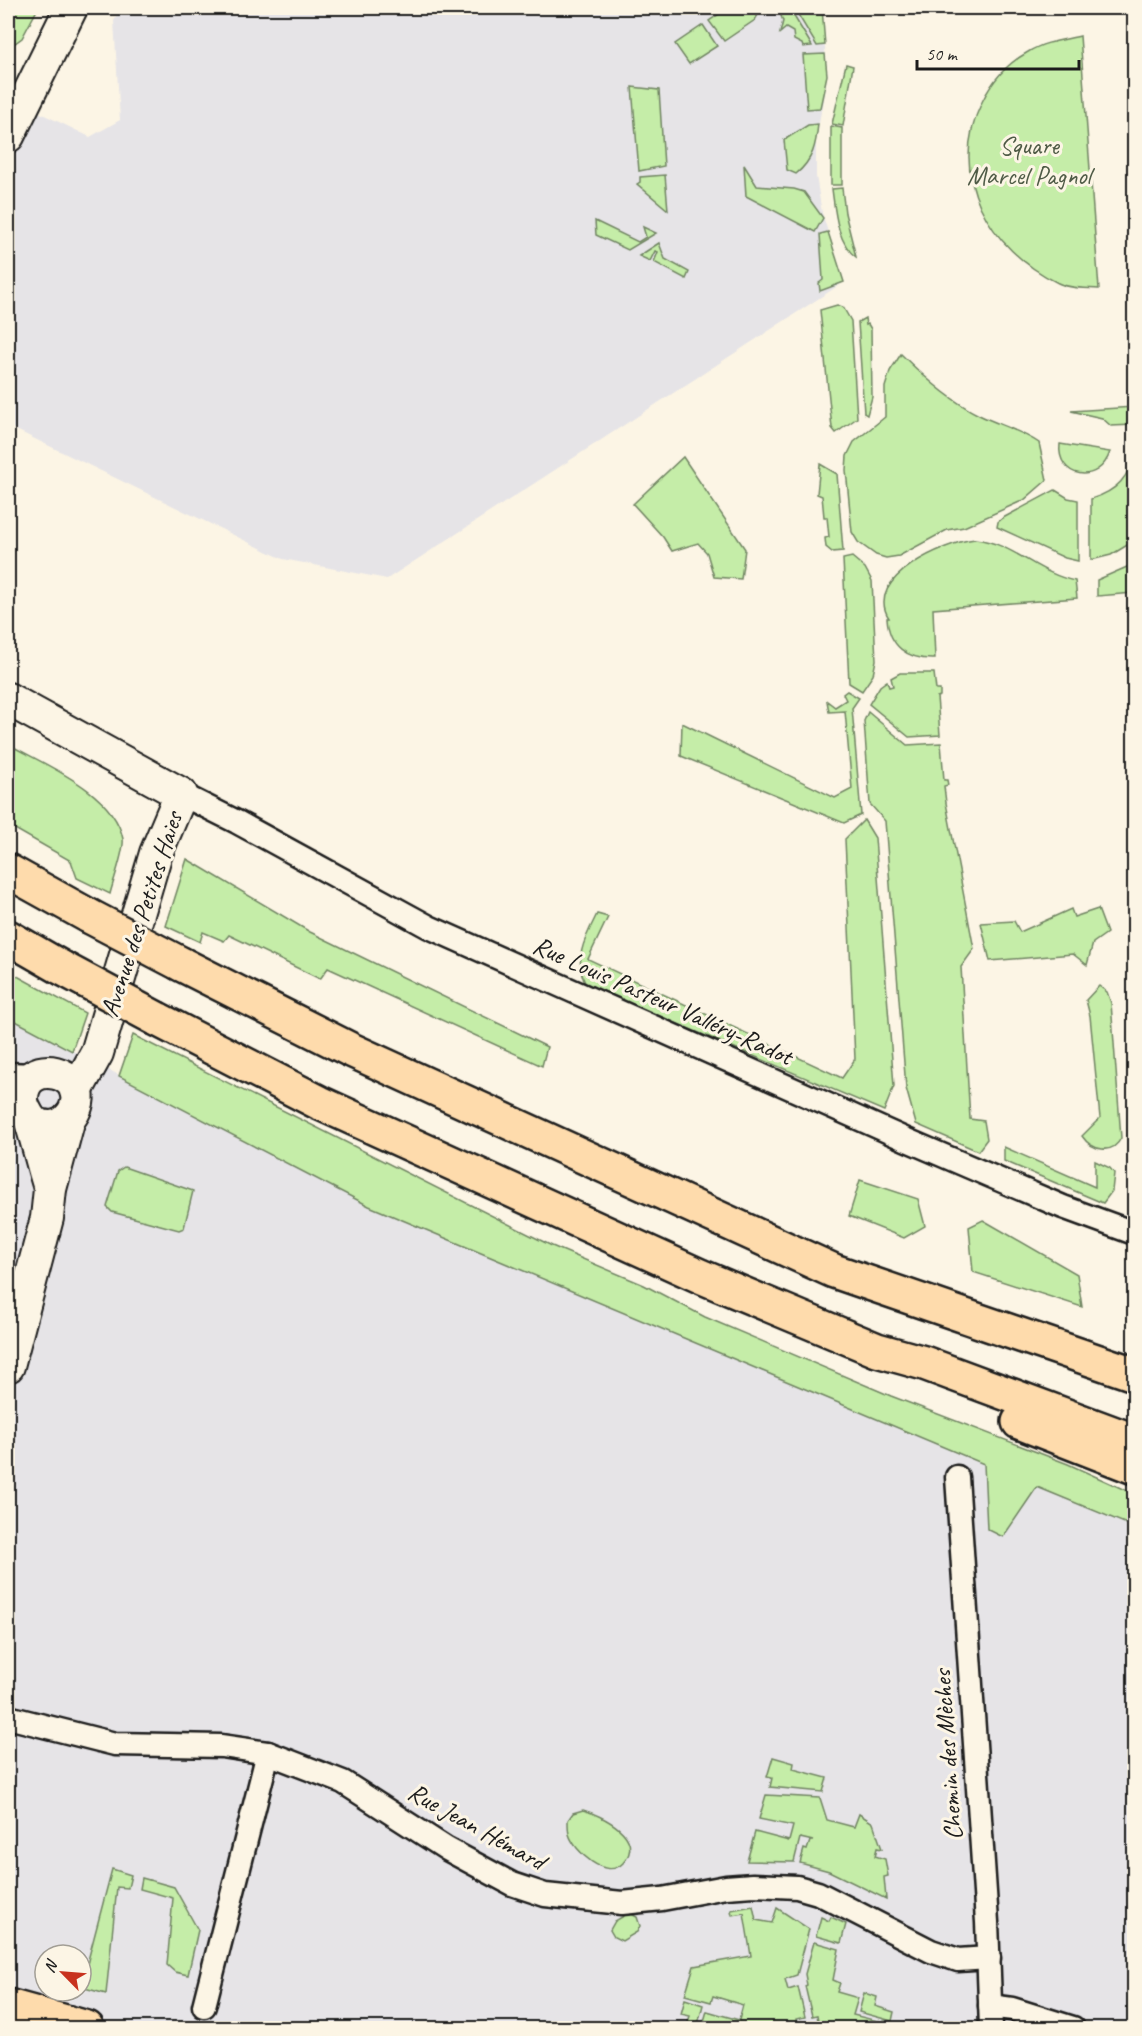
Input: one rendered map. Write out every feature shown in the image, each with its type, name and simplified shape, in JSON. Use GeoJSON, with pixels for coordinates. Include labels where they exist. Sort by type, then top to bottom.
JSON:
{"type":"FeatureCollection","features":[{"type":"Feature","properties":{"kind":"main road"},"geometry":{"type":"LineString","coordinates":[[8,871],[89,916],[349,1049],[834,1271],[1134,1374]]}},
{"type":"Feature","properties":{"kind":"main road"},"geometry":{"type":"LineString","coordinates":[[8,937],[62,968],[320,1103],[550,1210],[877,1350],[924,1363],[1134,1441]]}},
{"type":"Feature","properties":{"kind":"main road"},"geometry":{"type":"LineString","coordinates":[[877,1350],[886,1362],[916,1382],[1134,1467]]}},
{"type":"Feature","properties":{"kind":"main road"},"geometry":{"type":"LineString","coordinates":[[8,2006],[87,2028]]}},
{"type":"Feature","properties":{"kind":"street"},"geometry":{"type":"LineString","coordinates":[[8,136],[71,8]]}},
{"type":"Feature","properties":{"kind":"street"},"geometry":{"type":"LineString","coordinates":[[8,699],[99,752],[181,794]]}},
{"type":"Feature","properties":{"kind":"street","name":"Avenue des Petites Haies"},"geometry":{"type":"LineString","coordinates":[[8,1366],[47,1218],[50,1189],[37,1093],[95,1057],[156,853],[181,794]]}},
{"type":"Feature","properties":{"kind":"street","name":"Rue Louis Pasteur Valléry-Radot"},"geometry":{"type":"LineString","coordinates":[[181,794],[429,927],[906,1140],[1063,1207],[1134,1233]]}},
{"type":"Feature","properties":{"kind":"street","name":"Chemin des Mèches"},"geometry":{"type":"LineString","coordinates":[[957,1477],[991,2017]]}},
{"type":"Feature","properties":{"kind":"street","name":"Rue Jean Hémard"},"geometry":{"type":"LineString","coordinates":[[8,1717],[115,1744],[222,1746],[268,1753],[343,1782],[447,1849],[512,1884],[545,1895],[622,1903],[662,1899],[726,1887],[797,1887],[818,1893],[931,1951],[958,1960],[989,1958]]}},
{"type":"Feature","properties":{"kind":"street"},"geometry":{"type":"LineString","coordinates":[[204,2006],[268,1753]]}},
{"type":"Feature","properties":{"kind":"street"},"geometry":{"type":"LineString","coordinates":[[991,2017],[1012,2008],[1073,2028]]}},
{"type":"Feature","properties":{"kind":"shaded area"},"geometry":{"type":"Polygon","coordinates":[[[120,8],[822,8],[827,75],[816,142],[816,176],[822,213],[844,282],[387,579],[283,559],[8,426],[8,161],[32,109],[90,137],[120,120],[114,21],[120,8]]]}},
{"type":"Feature","properties":{"kind":"shaded area"},"geometry":{"type":"Polygon","coordinates":[[[8,1017],[369,1206],[1134,1527],[1134,2028],[8,2028],[8,1017]]]}},
{"type":"Feature","properties":{"kind":"green space"},"geometry":{"type":"Polygon","coordinates":[[[8,8],[38,8],[22,38],[15,43],[8,39],[8,29],[13,20],[8,17],[8,8]]]}},
{"type":"Feature","properties":{"kind":"green space"},"geometry":{"type":"Polygon","coordinates":[[[728,8],[762,8],[755,20],[724,41],[709,21],[728,8]]]}},
{"type":"Feature","properties":{"kind":"green space"},"geometry":{"type":"Polygon","coordinates":[[[789,8],[812,46],[803,47],[794,40],[793,32],[786,28],[780,33],[783,21],[781,16],[789,8]]]}},
{"type":"Feature","properties":{"kind":"green space"},"geometry":{"type":"Polygon","coordinates":[[[794,8],[822,8],[825,45],[817,46],[794,8]]]}},
{"type":"Feature","properties":{"kind":"green space"},"geometry":{"type":"Polygon","coordinates":[[[703,25],[717,46],[689,64],[675,44],[703,25]]]}},
{"type":"Feature","properties":{"kind":"green space","name":"Square Marcel Pagnol"},"geometry":{"type":"Polygon","coordinates":[[[1080,36],[1099,289],[1062,285],[1033,268],[1012,251],[994,230],[981,207],[972,183],[969,157],[972,130],[982,102],[1001,73],[1021,56],[1040,46],[1080,36]]]}},
{"type":"Feature","properties":{"kind":"green space"},"geometry":{"type":"Polygon","coordinates":[[[825,54],[827,75],[820,108],[807,109],[803,55],[825,54]]]}},
{"type":"Feature","properties":{"kind":"green space"},"geometry":{"type":"Polygon","coordinates":[[[846,64],[853,66],[843,126],[832,124],[846,64]]]}},
{"type":"Feature","properties":{"kind":"green space"},"geometry":{"type":"Polygon","coordinates":[[[632,87],[659,90],[664,166],[639,171],[632,87]]]}},
{"type":"Feature","properties":{"kind":"green space"},"geometry":{"type":"Polygon","coordinates":[[[818,124],[815,145],[810,158],[796,174],[787,170],[784,140],[808,125],[818,124]]]}},
{"type":"Feature","properties":{"kind":"green space"},"geometry":{"type":"Polygon","coordinates":[[[831,126],[842,128],[842,185],[831,185],[831,126]]]}},
{"type":"Feature","properties":{"kind":"green space"},"geometry":{"type":"Polygon","coordinates":[[[744,165],[757,186],[804,192],[823,218],[815,232],[746,196],[744,165]]]}},
{"type":"Feature","properties":{"kind":"green space"},"geometry":{"type":"Polygon","coordinates":[[[665,175],[668,210],[637,184],[640,182],[640,177],[665,175]]]}},
{"type":"Feature","properties":{"kind":"green space"},"geometry":{"type":"Polygon","coordinates":[[[842,188],[845,213],[856,257],[845,244],[836,216],[832,189],[842,188]]]}},
{"type":"Feature","properties":{"kind":"green space"},"geometry":{"type":"Polygon","coordinates":[[[595,221],[638,242],[646,237],[643,227],[656,233],[628,250],[596,235],[595,221]]]}},
{"type":"Feature","properties":{"kind":"green space"},"geometry":{"type":"Polygon","coordinates":[[[828,232],[844,282],[820,291],[819,283],[823,280],[820,234],[828,232]]]}},
{"type":"Feature","properties":{"kind":"green space"},"geometry":{"type":"Polygon","coordinates":[[[659,243],[665,259],[689,272],[686,279],[654,262],[658,252],[655,251],[650,261],[639,256],[659,243]]]}},
{"type":"Feature","properties":{"kind":"green space"},"geometry":{"type":"Polygon","coordinates":[[[837,305],[843,307],[851,321],[857,418],[836,433],[832,428],[820,310],[837,305]]]}},
{"type":"Feature","properties":{"kind":"green space"},"geometry":{"type":"Polygon","coordinates":[[[865,318],[866,325],[868,324],[871,329],[872,397],[867,415],[864,413],[858,322],[865,318]]]}},
{"type":"Feature","properties":{"kind":"green space"},"geometry":{"type":"Polygon","coordinates":[[[901,354],[958,403],[1039,443],[1047,480],[1024,500],[964,527],[947,530],[899,556],[886,558],[876,555],[858,542],[852,532],[846,470],[847,456],[854,442],[885,417],[885,387],[890,371],[901,354]]]}},
{"type":"Feature","properties":{"kind":"green space"},"geometry":{"type":"Polygon","coordinates":[[[1134,407],[1134,425],[1111,426],[1102,418],[1071,411],[1134,407]]]}},
{"type":"Feature","properties":{"kind":"green space"},"geometry":{"type":"Polygon","coordinates":[[[1060,444],[1110,452],[1105,463],[1097,470],[1079,473],[1071,470],[1065,464],[1061,456],[1060,444]]]}},
{"type":"Feature","properties":{"kind":"green space"},"geometry":{"type":"Polygon","coordinates":[[[1134,451],[1134,541],[1111,555],[1091,560],[1091,499],[1108,492],[1121,482],[1129,468],[1134,451]]]}},
{"type":"Feature","properties":{"kind":"green space"},"geometry":{"type":"Polygon","coordinates":[[[683,457],[745,549],[741,579],[714,577],[707,553],[698,543],[672,551],[663,537],[633,504],[683,457]]]}},
{"type":"Feature","properties":{"kind":"green space"},"geometry":{"type":"Polygon","coordinates":[[[820,464],[837,474],[843,551],[832,552],[826,547],[825,538],[829,537],[827,517],[824,517],[822,496],[817,494],[820,464]]]}},
{"type":"Feature","properties":{"kind":"green space"},"geometry":{"type":"Polygon","coordinates":[[[1055,490],[1068,498],[1078,500],[1078,561],[1065,558],[997,527],[998,522],[1003,518],[1055,490]]]}},
{"type":"Feature","properties":{"kind":"green space"},"geometry":{"type":"Polygon","coordinates":[[[975,539],[1001,546],[1049,572],[1075,581],[1077,598],[933,609],[935,659],[925,659],[908,654],[896,644],[888,628],[887,618],[889,618],[884,603],[887,589],[897,576],[928,555],[975,539]]]}},
{"type":"Feature","properties":{"kind":"green space"},"geometry":{"type":"Polygon","coordinates":[[[852,557],[865,568],[872,581],[876,660],[873,675],[862,691],[849,683],[843,559],[852,557]]]}},
{"type":"Feature","properties":{"kind":"green space"},"geometry":{"type":"Polygon","coordinates":[[[1134,564],[1134,593],[1097,596],[1097,580],[1134,564]]]}},
{"type":"Feature","properties":{"kind":"green space"},"geometry":{"type":"Polygon","coordinates":[[[900,673],[934,673],[936,690],[940,690],[940,696],[937,697],[940,735],[909,737],[869,704],[880,686],[887,681],[889,687],[893,686],[891,678],[900,673]]]}},
{"type":"Feature","properties":{"kind":"green space"},"geometry":{"type":"Polygon","coordinates":[[[847,691],[859,698],[852,708],[861,815],[844,823],[681,756],[682,723],[835,798],[852,789],[845,711],[829,712],[827,701],[835,707],[846,700],[843,694],[847,691]]]}},
{"type":"Feature","properties":{"kind":"green space"},"geometry":{"type":"Polygon","coordinates":[[[868,712],[907,745],[941,743],[944,780],[947,780],[948,785],[944,786],[946,803],[974,949],[961,967],[970,1119],[984,1121],[987,1139],[978,1151],[916,1124],[906,1088],[885,821],[870,804],[864,721],[868,712]]]}},
{"type":"Feature","properties":{"kind":"green space"},"geometry":{"type":"Polygon","coordinates":[[[8,744],[76,782],[106,807],[117,822],[123,844],[110,894],[77,878],[71,861],[8,825],[8,744]]]}},
{"type":"Feature","properties":{"kind":"green space"},"geometry":{"type":"Polygon","coordinates":[[[864,820],[875,838],[894,1086],[884,1111],[586,985],[581,966],[582,949],[597,914],[608,917],[588,959],[842,1078],[855,1059],[845,839],[864,820]]]}},
{"type":"Feature","properties":{"kind":"green space"},"geometry":{"type":"Polygon","coordinates":[[[187,859],[310,932],[547,1047],[542,1066],[328,968],[320,979],[229,935],[224,941],[203,932],[200,942],[166,926],[187,859]]]}},
{"type":"Feature","properties":{"kind":"green space"},"geometry":{"type":"Polygon","coordinates":[[[1071,909],[1074,917],[1098,909],[1107,933],[1093,943],[1087,965],[1073,954],[990,961],[981,923],[1014,921],[1020,932],[1071,909]]]}},
{"type":"Feature","properties":{"kind":"green space"},"geometry":{"type":"Polygon","coordinates":[[[8,971],[85,1013],[72,1051],[8,1017],[8,971]]]}},
{"type":"Feature","properties":{"kind":"green space"},"geometry":{"type":"Polygon","coordinates":[[[1099,986],[1107,992],[1111,1003],[1121,1138],[1108,1149],[1091,1145],[1082,1136],[1100,1118],[1090,1016],[1086,1000],[1099,986]]]}},
{"type":"Feature","properties":{"kind":"green space"},"geometry":{"type":"Polygon","coordinates":[[[133,1035],[552,1246],[644,1285],[705,1317],[891,1396],[1068,1464],[1134,1494],[1134,1527],[1037,1487],[1003,1537],[987,1529],[984,1464],[369,1206],[119,1076],[133,1035]]]}},
{"type":"Feature","properties":{"kind":"green space"},"geometry":{"type":"Polygon","coordinates":[[[1004,1147],[1095,1187],[1095,1161],[1110,1168],[1114,1173],[1112,1191],[1103,1203],[1004,1161],[1004,1147]]]}},
{"type":"Feature","properties":{"kind":"green space"},"geometry":{"type":"Polygon","coordinates":[[[124,1167],[193,1191],[184,1228],[179,1230],[112,1212],[107,1207],[118,1171],[124,1167]]]}},
{"type":"Feature","properties":{"kind":"green space"},"geometry":{"type":"Polygon","coordinates":[[[860,1180],[918,1199],[925,1226],[904,1238],[849,1216],[860,1180]]]}},
{"type":"Feature","properties":{"kind":"green space"},"geometry":{"type":"Polygon","coordinates":[[[983,1220],[1077,1274],[1082,1307],[973,1272],[969,1227],[983,1220]]]}},
{"type":"Feature","properties":{"kind":"green space"},"geometry":{"type":"Polygon","coordinates":[[[773,1757],[794,1763],[793,1769],[827,1778],[823,1792],[770,1787],[772,1778],[767,1777],[773,1757]]]}},
{"type":"Feature","properties":{"kind":"green space"},"geometry":{"type":"Polygon","coordinates":[[[766,1795],[820,1798],[827,1820],[854,1827],[859,1814],[873,1823],[882,1849],[877,1848],[875,1856],[885,1859],[888,1876],[884,1877],[886,1899],[829,1871],[800,1863],[804,1849],[807,1850],[810,1841],[813,1841],[800,1838],[794,1862],[747,1861],[755,1832],[789,1841],[793,1826],[759,1819],[766,1795]]]}},
{"type":"Feature","properties":{"kind":"green space"},"geometry":{"type":"Polygon","coordinates":[[[583,1810],[610,1822],[626,1836],[629,1853],[623,1863],[616,1868],[600,1866],[592,1862],[572,1841],[568,1820],[573,1813],[583,1810]]]}},
{"type":"Feature","properties":{"kind":"green space"},"geometry":{"type":"Polygon","coordinates":[[[112,1869],[131,1875],[128,1888],[117,1887],[106,1994],[93,1990],[93,1943],[112,1869]]]}},
{"type":"Feature","properties":{"kind":"green space"},"geometry":{"type":"Polygon","coordinates":[[[142,1878],[174,1887],[198,1930],[188,1975],[175,1972],[167,1965],[173,1898],[140,1889],[142,1878]]]}},
{"type":"Feature","properties":{"kind":"green space"},"geometry":{"type":"Polygon","coordinates":[[[753,1906],[756,1920],[772,1923],[777,1908],[809,1929],[797,1975],[785,1979],[788,1990],[798,1987],[805,2017],[796,2019],[798,2028],[702,2028],[707,2011],[739,2020],[743,2005],[713,1996],[711,2002],[685,1995],[694,1966],[751,1956],[744,1913],[732,1915],[731,1910],[753,1906]]]}},
{"type":"Feature","properties":{"kind":"green space"},"geometry":{"type":"Polygon","coordinates":[[[629,1913],[637,1917],[640,1926],[637,1932],[622,1941],[614,1937],[610,1930],[615,1921],[629,1913]]]}},
{"type":"Feature","properties":{"kind":"green space"},"geometry":{"type":"Polygon","coordinates":[[[821,1917],[829,1921],[831,1917],[846,1924],[841,1943],[816,1936],[821,1917]]]}},
{"type":"Feature","properties":{"kind":"green space"},"geometry":{"type":"Polygon","coordinates":[[[814,1942],[839,1949],[833,1980],[840,1983],[837,1992],[858,1998],[853,2015],[890,2024],[889,2028],[819,2026],[817,2015],[812,2016],[805,1986],[807,1985],[805,1974],[814,1942]]]}},
{"type":"Feature","properties":{"kind":"green space"},"geometry":{"type":"Polygon","coordinates":[[[864,1993],[877,1997],[875,2006],[894,2012],[892,2021],[859,2012],[864,1993]]]}},
{"type":"Feature","properties":{"kind":"green space"},"geometry":{"type":"Polygon","coordinates":[[[685,1999],[703,2005],[697,2028],[686,2028],[690,2016],[681,2014],[685,1999]]]}}]}
